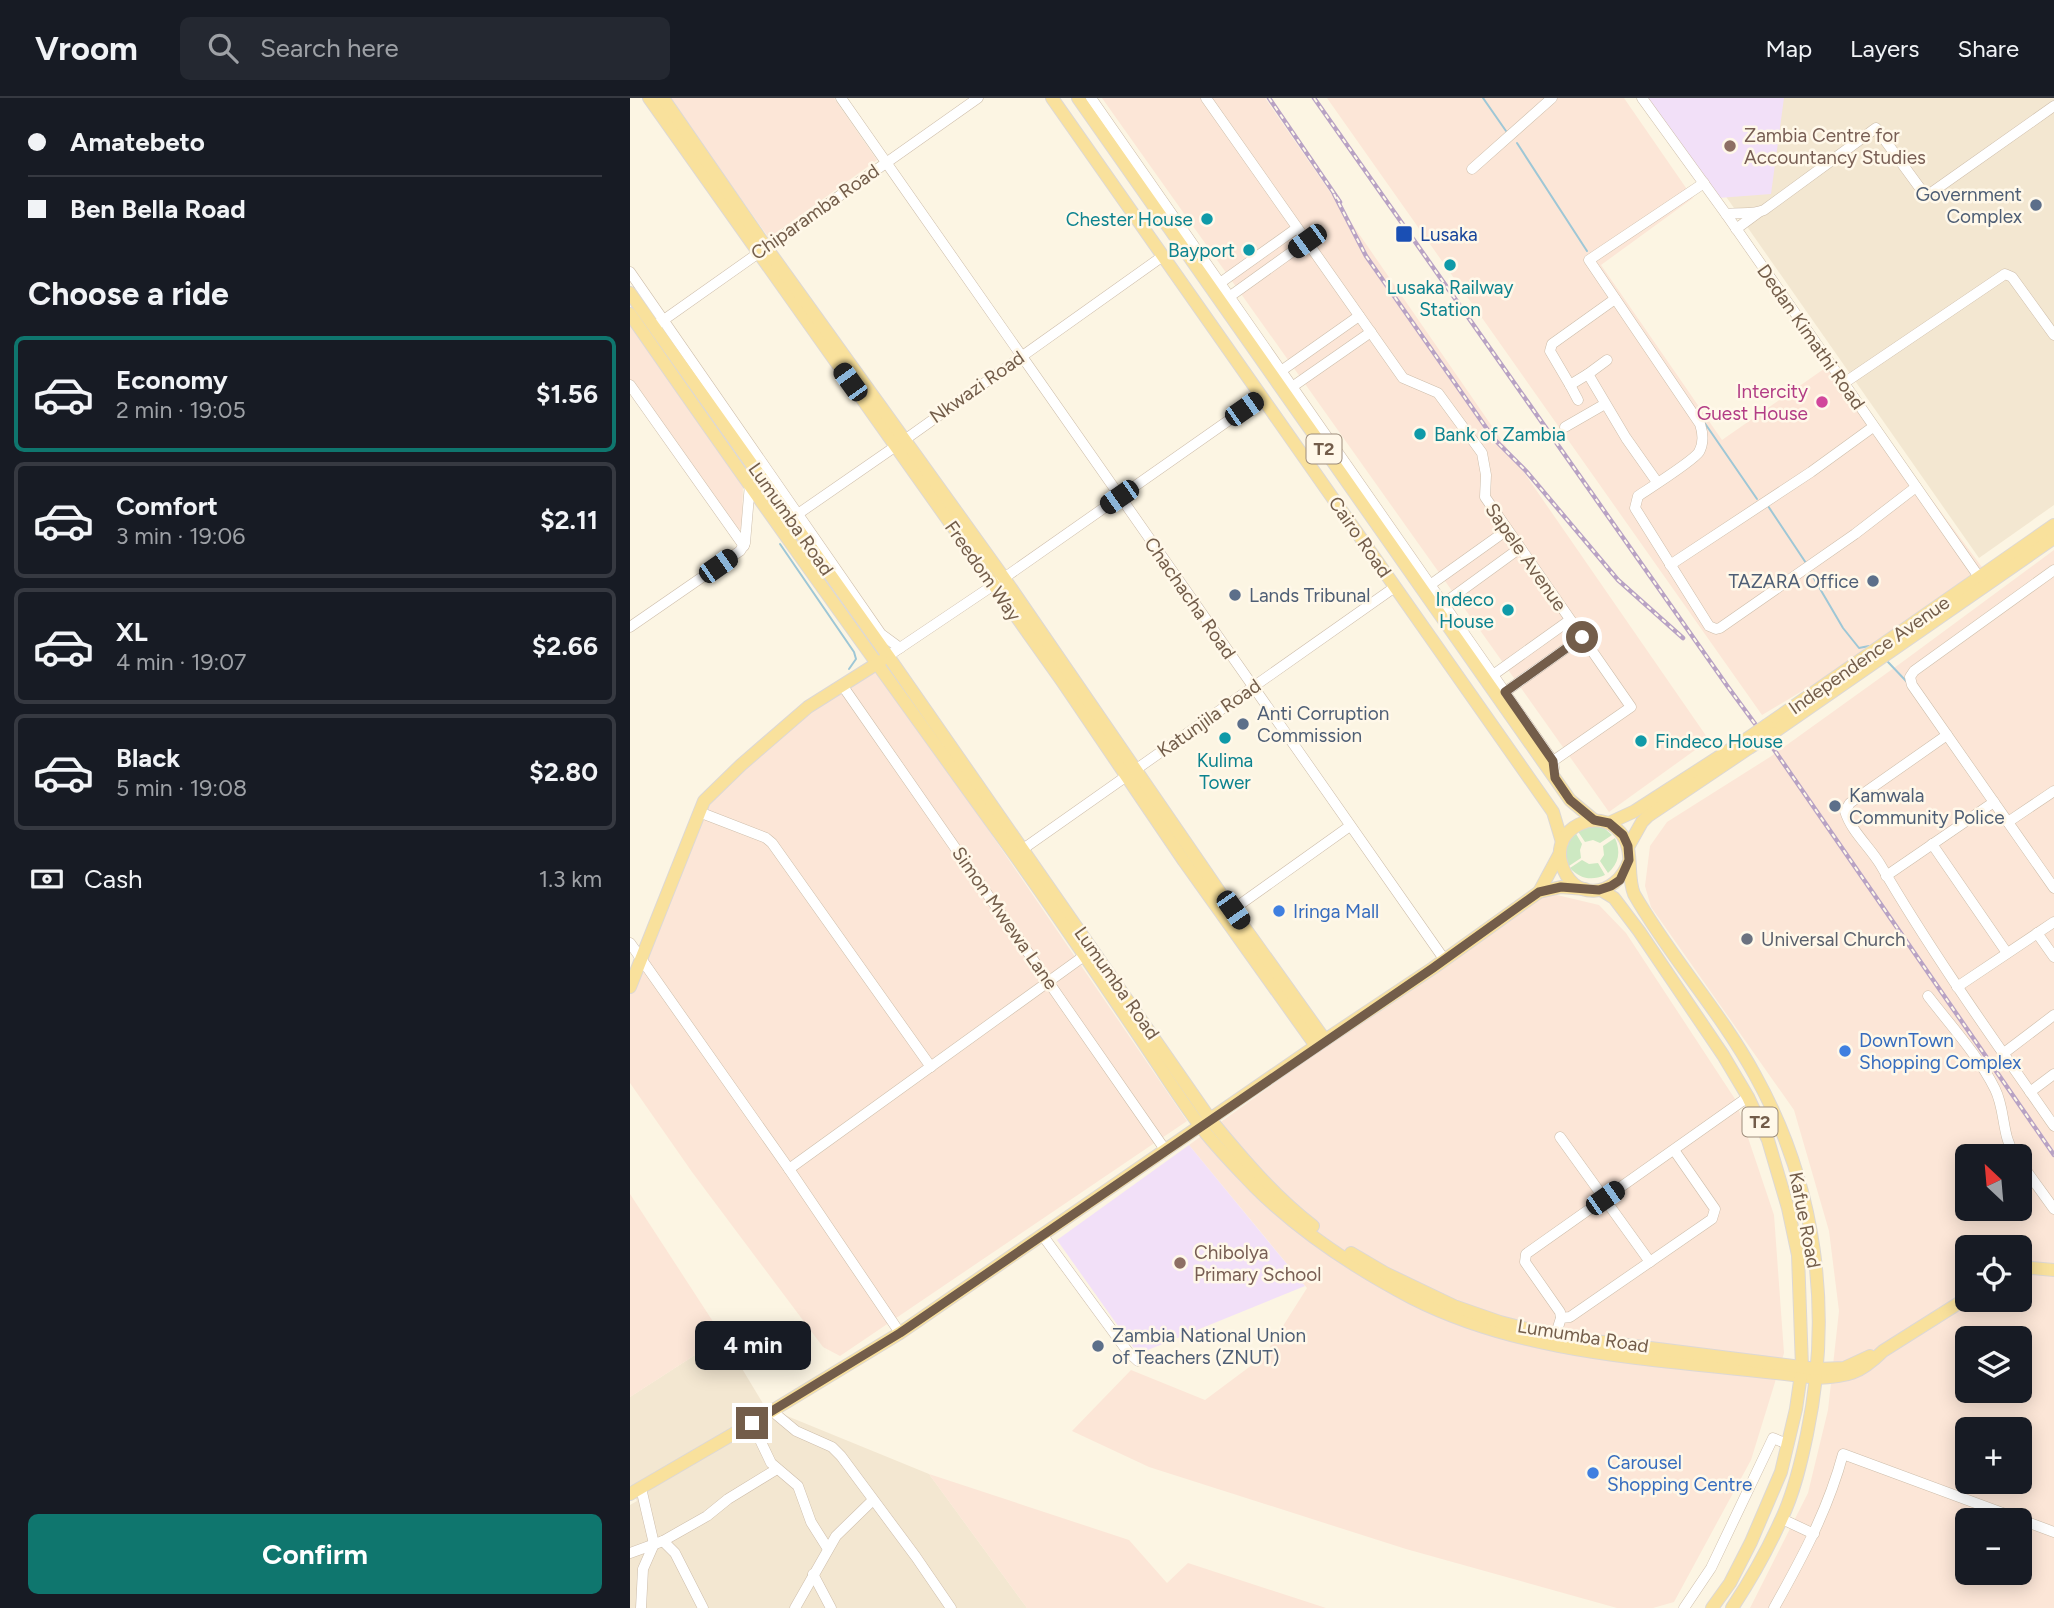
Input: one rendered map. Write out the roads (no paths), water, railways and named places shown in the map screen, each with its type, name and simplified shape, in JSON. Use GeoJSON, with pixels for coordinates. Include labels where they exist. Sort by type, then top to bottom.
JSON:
{"type":"FeatureCollection","features":[{"type":"Feature","properties":{"kind":"main road","name":"Freedom Way"},"geometry":{"type":"LineString","coordinates":[[649,98],[901,442],[1320,1043]]}},
{"type":"Feature","properties":{"kind":"main road","name":"Freedom Way"},"geometry":{"type":"LineString","coordinates":[[663,98],[762,250]]}},
{"type":"Feature","properties":{"kind":"main road","name":"Cairo Road"},"geometry":{"type":"LineString","coordinates":[[1052,98],[1553,812],[1561,848]]}},
{"type":"Feature","properties":{"kind":"main road","name":"Cairo Road"},"geometry":{"type":"LineString","coordinates":[[1078,98],[1190,258],[1226,300],[1233,320],[1268,361],[1312,424],[1345,479],[1374,512],[1521,722],[1570,800],[1594,820]]}},
{"type":"Feature","properties":{"kind":"main road"},"geometry":{"type":"LineString","coordinates":[[1085,145],[1097,144],[1102,134]]}},
{"type":"Feature","properties":{"kind":"main road"},"geometry":{"type":"LineString","coordinates":[[1096,161],[1102,150],[1113,149]]}},
{"type":"Feature","properties":{"kind":"main road","name":"Lumumba Road"},"geometry":{"type":"LineString","coordinates":[[630,293],[658,323],[794,516],[1023,849],[1205,1123]]}},
{"type":"Feature","properties":{"kind":"main road"},"geometry":{"type":"LineString","coordinates":[[1205,316],[1217,314],[1226,300]]}},
{"type":"Feature","properties":{"kind":"main road","name":"Lumumba Road"},"geometry":{"type":"LineString","coordinates":[[630,314],[876,664],[1205,1123],[1256,1188],[1289,1217],[1368,1274],[1415,1299],[1499,1332],[1554,1340],[1847,1376],[1857,1372],[1883,1351],[1955,1306]]}},
{"type":"Feature","properties":{"kind":"main road"},"geometry":{"type":"LineString","coordinates":[[1216,331],[1217,325],[1222,321],[1233,320]]}},
{"type":"Feature","properties":{"kind":"main road"},"geometry":{"type":"LineString","coordinates":[[1328,491],[1340,489],[1345,479]]}},
{"type":"Feature","properties":{"kind":"main road"},"geometry":{"type":"LineString","coordinates":[[1339,506],[1345,495],[1356,494]]}},
{"type":"Feature","properties":{"kind":"main road","name":"Independence Avenue"},"geometry":{"type":"LineString","coordinates":[[1770,729],[2054,525]]}},
{"type":"Feature","properties":{"kind":"main road","name":"Independence Avenue"},"geometry":{"type":"LineString","coordinates":[[1609,823],[1747,744],[2054,538]]}},
{"type":"Feature","properties":{"kind":"main road"},"geometry":{"type":"LineString","coordinates":[[630,986],[707,797],[808,707],[888,656]]}},
{"type":"Feature","properties":{"kind":"main road"},"geometry":{"type":"LineString","coordinates":[[1473,698],[1485,696],[1492,681]]}},
{"type":"Feature","properties":{"kind":"main road"},"geometry":{"type":"LineString","coordinates":[[1484,713],[1490,703],[1503,697]]}},
{"type":"Feature","properties":{"kind":"main road","name":"Independence Avenue"},"geometry":{"type":"LineString","coordinates":[[1628,846],[1648,816],[1747,744]]}},
{"type":"Feature","properties":{"kind":"main road"},"geometry":{"type":"LineString","coordinates":[[636,1491],[900,1333],[1539,892],[1561,887],[1601,890],[1611,886],[1620,880],[1629,860],[1628,846],[1623,835],[1609,823],[1594,820],[1572,828],[1539,892]]}},
{"type":"Feature","properties":{"kind":"main road"},"geometry":{"type":"LineString","coordinates":[[1561,848],[1562,867],[1573,882],[1585,889]]}},
{"type":"Feature","properties":{"kind":"main road","name":"Kafue Road"},"geometry":{"type":"LineString","coordinates":[[1629,860],[1631,886],[1642,909],[1742,1054],[1784,1132],[1801,1187],[1815,1249],[1818,1319],[1816,1373],[1812,1411],[1801,1463],[1782,1519],[1732,1608]]}},
{"type":"Feature","properties":{"kind":"main road","name":"Kafue Road"},"geometry":{"type":"LineString","coordinates":[[1601,890],[1614,898],[1639,931],[1723,1055],[1748,1097],[1768,1140],[1785,1194],[1798,1255],[1801,1371],[1796,1409],[1781,1472],[1751,1542],[1730,1583],[1712,1608]]}},
{"type":"Feature","properties":{"kind":"main road"},"geometry":{"type":"LineString","coordinates":[[2032,1268],[2054,1270]]}},
{"type":"Feature","properties":{"kind":"main road"},"geometry":{"type":"LineString","coordinates":[[1796,1409],[1781,1369],[1793,1359],[1802,1343]]}},
{"type":"Feature","properties":{"kind":"street","name":"Chachacha Road"},"geometry":{"type":"LineString","coordinates":[[841,98],[1444,959]]}},
{"type":"Feature","properties":{"kind":"street","name":"Chiparamba Road"},"geometry":{"type":"LineString","coordinates":[[658,323],[978,98]]}},
{"type":"Feature","properties":{"kind":"street"},"geometry":{"type":"LineString","coordinates":[[1091,98],[1220,284],[1226,300],[1268,361],[1281,371],[1312,424],[1430,585],[1455,628]]}},
{"type":"Feature","properties":{"kind":"street","name":"Sapele Avenue"},"geometry":{"type":"LineString","coordinates":[[1206,98],[1403,378],[1438,393],[1482,453],[1486,475],[1485,497],[1631,707],[1553,761]]}},
{"type":"Feature","properties":{"kind":"street"},"geometry":{"type":"LineString","coordinates":[[1472,169],[1552,98]]}},
{"type":"Feature","properties":{"kind":"street","name":"Dedan Kimathi Road"},"geometry":{"type":"LineString","coordinates":[[1642,98],[1979,578]]}},
{"type":"Feature","properties":{"kind":"street"},"geometry":{"type":"LineString","coordinates":[[1736,229],[1876,128],[1925,195],[1928,195],[2054,106]]}},
{"type":"Feature","properties":{"kind":"street"},"geometry":{"type":"LineString","coordinates":[[1136,181],[1151,184]]}},
{"type":"Feature","properties":{"kind":"street"},"geometry":{"type":"LineString","coordinates":[[1704,183],[1589,260],[1703,432],[1703,442],[1698,454],[1638,496],[1635,508],[1709,626],[1720,628],[1916,487]]}},
{"type":"Feature","properties":{"kind":"street"},"geometry":{"type":"LineString","coordinates":[[1726,214],[1740,211],[1760,212]]}},
{"type":"Feature","properties":{"kind":"street"},"geometry":{"type":"LineString","coordinates":[[1220,284],[1297,228]]}},
{"type":"Feature","properties":{"kind":"street"},"geometry":{"type":"LineString","coordinates":[[1285,236],[1294,240],[1294,250]]}},
{"type":"Feature","properties":{"kind":"street"},"geometry":{"type":"LineString","coordinates":[[1226,300],[1307,241]]}},
{"type":"Feature","properties":{"kind":"street"},"geometry":{"type":"LineString","coordinates":[[1190,258],[1191,242]]}},
{"type":"Feature","properties":{"kind":"street","name":"Nkwazi Road"},"geometry":{"type":"LineString","coordinates":[[794,516],[1163,256]]}},
{"type":"Feature","properties":{"kind":"street"},"geometry":{"type":"LineString","coordinates":[[630,272],[658,323]]}},
{"type":"Feature","properties":{"kind":"street"},"geometry":{"type":"LineString","coordinates":[[1844,383],[2005,274],[2012,277],[2054,335]]}},
{"type":"Feature","properties":{"kind":"street"},"geometry":{"type":"LineString","coordinates":[[1578,400],[1550,351],[1552,344],[1615,299]]}},
{"type":"Feature","properties":{"kind":"street"},"geometry":{"type":"LineString","coordinates":[[1281,371],[1359,316]]}},
{"type":"Feature","properties":{"kind":"street"},"geometry":{"type":"LineString","coordinates":[[1346,325],[1356,330],[1358,341]]}},
{"type":"Feature","properties":{"kind":"street"},"geometry":{"type":"LineString","coordinates":[[1292,387],[1371,332]]}},
{"type":"Feature","properties":{"kind":"street"},"geometry":{"type":"LineString","coordinates":[[1570,385],[1607,360]]}},
{"type":"Feature","properties":{"kind":"street"},"geometry":{"type":"LineString","coordinates":[[1588,374],[1657,482]]}},
{"type":"Feature","properties":{"kind":"street"},"geometry":{"type":"LineString","coordinates":[[630,385],[744,546]]}},
{"type":"Feature","properties":{"kind":"street"},"geometry":{"type":"LineString","coordinates":[[888,656],[999,582],[1262,397]]}},
{"type":"Feature","properties":{"kind":"street"},"geometry":{"type":"LineString","coordinates":[[1565,427],[1605,404]]}},
{"type":"Feature","properties":{"kind":"street"},"geometry":{"type":"LineString","coordinates":[[1670,565],[1811,472],[1873,427]]}},
{"type":"Feature","properties":{"kind":"street"},"geometry":{"type":"LineString","coordinates":[[630,627],[740,551],[744,546],[750,484]]}},
{"type":"Feature","properties":{"kind":"street"},"geometry":{"type":"LineString","coordinates":[[794,516],[881,634],[900,648]]}},
{"type":"Feature","properties":{"kind":"street"},"geometry":{"type":"LineString","coordinates":[[1430,585],[1507,530]]}},
{"type":"Feature","properties":{"kind":"street"},"geometry":{"type":"LineString","coordinates":[[1495,538],[1506,545],[1507,557]]}},
{"type":"Feature","properties":{"kind":"street"},"geometry":{"type":"LineString","coordinates":[[1443,604],[1520,548]]}},
{"type":"Feature","properties":{"kind":"street"},"geometry":{"type":"LineString","coordinates":[[2054,570],[1914,671],[1910,677],[1912,685],[2054,888]]}},
{"type":"Feature","properties":{"kind":"street","name":"Katunjila Road"},"geometry":{"type":"LineString","coordinates":[[1023,849],[1395,587]]}},
{"type":"Feature","properties":{"kind":"street"},"geometry":{"type":"LineString","coordinates":[[1492,681],[1570,620]]}},
{"type":"Feature","properties":{"kind":"street"},"geometry":{"type":"LineString","coordinates":[[1560,627],[1570,633],[1572,644]]}},
{"type":"Feature","properties":{"kind":"street"},"geometry":{"type":"LineString","coordinates":[[1503,697],[1582,637]]}},
{"type":"Feature","properties":{"kind":"street","name":"Simon Mwewa Lane"},"geometry":{"type":"LineString","coordinates":[[842,685],[1166,1151]]}},
{"type":"Feature","properties":{"kind":"street"},"geometry":{"type":"LineString","coordinates":[[1521,722],[1553,761],[1555,778]]}},
{"type":"Feature","properties":{"kind":"street"},"geometry":{"type":"LineString","coordinates":[[1947,735],[1850,803],[1845,811],[1957,987],[2054,1126]]}},
{"type":"Feature","properties":{"kind":"street"},"geometry":{"type":"LineString","coordinates":[[2008,822],[2054,791]]}},
{"type":"Feature","properties":{"kind":"street"},"geometry":{"type":"LineString","coordinates":[[1886,876],[1994,802]]}},
{"type":"Feature","properties":{"kind":"street"},"geometry":{"type":"LineString","coordinates":[[699,812],[766,838],[772,844],[931,1067]]}},
{"type":"Feature","properties":{"kind":"street"},"geometry":{"type":"LineString","coordinates":[[1228,913],[1350,827]]}},
{"type":"Feature","properties":{"kind":"street"},"geometry":{"type":"LineString","coordinates":[[1932,844],[2007,953]]}},
{"type":"Feature","properties":{"kind":"street"},"geometry":{"type":"LineString","coordinates":[[1957,987],[2054,922]]}},
{"type":"Feature","properties":{"kind":"street"},"geometry":{"type":"LineString","coordinates":[[2037,933],[2054,957]]}},
{"type":"Feature","properties":{"kind":"street"},"geometry":{"type":"LineString","coordinates":[[630,943],[900,1333]]}},
{"type":"Feature","properties":{"kind":"street"},"geometry":{"type":"LineString","coordinates":[[789,1169],[1084,956]]}},
{"type":"Feature","properties":{"kind":"street"},"geometry":{"type":"LineString","coordinates":[[1928,996],[1978,1059],[1997,1092],[2010,1144]]}},
{"type":"Feature","properties":{"kind":"street"},"geometry":{"type":"LineString","coordinates":[[2004,1054],[2054,1015]]}},
{"type":"Feature","properties":{"kind":"street"},"geometry":{"type":"LineString","coordinates":[[2030,1092],[2054,1074]]}},
{"type":"Feature","properties":{"kind":"street"},"geometry":{"type":"LineString","coordinates":[[1554,1340],[1560,1312],[1524,1257],[1748,1097]]}},
{"type":"Feature","properties":{"kind":"street"},"geometry":{"type":"LineString","coordinates":[[1560,1137],[1650,1262]]}},
{"type":"Feature","properties":{"kind":"street"},"geometry":{"type":"LineString","coordinates":[[1560,1318],[1570,1317],[1712,1219],[1715,1209],[1674,1150]]}},
{"type":"Feature","properties":{"kind":"street"},"geometry":{"type":"LineString","coordinates":[[2032,1179],[2054,1209]]}},
{"type":"Feature","properties":{"kind":"street"},"geometry":{"type":"LineString","coordinates":[[1043,1236],[1128,1352],[1138,1361]]}},
{"type":"Feature","properties":{"kind":"street"},"geometry":{"type":"LineString","coordinates":[[772,1411],[796,1431],[832,1447],[841,1455],[951,1608]]}},
{"type":"Feature","properties":{"kind":"street"},"geometry":{"type":"LineString","coordinates":[[752,1423],[771,1463],[798,1486],[811,1522],[828,1549]]}},
{"type":"Feature","properties":{"kind":"street"},"geometry":{"type":"LineString","coordinates":[[1684,1608],[1711,1567],[1773,1438],[1787,1444]]}},
{"type":"Feature","properties":{"kind":"street"},"geometry":{"type":"LineString","coordinates":[[1774,1608],[1814,1534],[1843,1454],[2054,1532]]}},
{"type":"Feature","properties":{"kind":"street"},"geometry":{"type":"LineString","coordinates":[[630,1553],[659,1542],[707,1516],[728,1499],[776,1469]]}},
{"type":"Feature","properties":{"kind":"street"},"geometry":{"type":"LineString","coordinates":[[636,1491],[659,1542],[675,1553],[704,1608]]}},
{"type":"Feature","properties":{"kind":"street"},"geometry":{"type":"LineString","coordinates":[[794,1608],[828,1549],[846,1525],[873,1500]]}},
{"type":"Feature","properties":{"kind":"street"},"geometry":{"type":"LineString","coordinates":[[1782,1519],[1814,1534]]}},
{"type":"Feature","properties":{"kind":"street"},"geometry":{"type":"LineString","coordinates":[[641,1608],[643,1569],[659,1542]]}},
{"type":"Feature","properties":{"kind":"street"},"geometry":{"type":"LineString","coordinates":[[813,1574],[831,1608]]}},
{"type":"Feature","properties":{"kind":"waterway"},"geometry":{"type":"LineString","coordinates":[[1483,98],[1506,131]]}},
{"type":"Feature","properties":{"kind":"waterway"},"geometry":{"type":"LineString","coordinates":[[1517,143],[1587,251]]}},
{"type":"Feature","properties":{"kind":"waterway"},"geometry":{"type":"LineString","coordinates":[[1704,422],[1757,499]]}},
{"type":"Feature","properties":{"kind":"waterway"},"geometry":{"type":"LineString","coordinates":[[1768,506],[1806,563]]}},
{"type":"Feature","properties":{"kind":"waterway"},"geometry":{"type":"LineString","coordinates":[[780,544],[854,652],[856,659],[849,669]]}},
{"type":"Feature","properties":{"kind":"waterway"},"geometry":{"type":"LineString","coordinates":[[1809,570],[1843,628],[1859,648],[1869,646]]}},
{"type":"Feature","properties":{"kind":"waterway"},"geometry":{"type":"LineString","coordinates":[[1888,662],[1907,682]]}},
{"type":"Feature","properties":{"kind":"railway"},"geometry":{"type":"LineString","coordinates":[[1269,98],[1340,202]]}},
{"type":"Feature","properties":{"kind":"railway"},"geometry":{"type":"LineString","coordinates":[[1314,98],[1775,751],[2054,1155]]}},
{"type":"Feature","properties":{"kind":"railway"},"geometry":{"type":"LineString","coordinates":[[1334,194],[1366,256],[1494,439],[1526,471],[1618,580],[1683,638]]}},
{"type":"Feature","properties":{"kind":"place","name":"Zambia Centre for Accountancy Studies"},"geometry":{"type":"Point","coordinates":[1730,146]}},
{"type":"Feature","properties":{"kind":"place","name":"Government Complex"},"geometry":{"type":"Point","coordinates":[2036,205]}},
{"type":"Feature","properties":{"kind":"place","name":"Chester House"},"geometry":{"type":"Point","coordinates":[1207,219]}},
{"type":"Feature","properties":{"kind":"place","name":"Lusaka"},"geometry":{"type":"Point","coordinates":[1404,234]}},
{"type":"Feature","properties":{"kind":"place","name":"Bayport"},"geometry":{"type":"Point","coordinates":[1249,250]}},
{"type":"Feature","properties":{"kind":"place","name":"Lusaka Railway Station"},"geometry":{"type":"Point","coordinates":[1450,265]}},
{"type":"Feature","properties":{"kind":"place","name":"Intercity Guest House"},"geometry":{"type":"Point","coordinates":[1822,402]}},
{"type":"Feature","properties":{"kind":"place","name":"Bank of Zambia"},"geometry":{"type":"Point","coordinates":[1420,434]}},
{"type":"Feature","properties":{"kind":"place","name":"TAZARA Office"},"geometry":{"type":"Point","coordinates":[1873,581]}},
{"type":"Feature","properties":{"kind":"place","name":"Lands Tribunal"},"geometry":{"type":"Point","coordinates":[1235,595]}},
{"type":"Feature","properties":{"kind":"place","name":"Indeco House"},"geometry":{"type":"Point","coordinates":[1508,610]}},
{"type":"Feature","properties":{"kind":"place","name":"Anti Corruption Commission"},"geometry":{"type":"Point","coordinates":[1243,724]}},
{"type":"Feature","properties":{"kind":"place","name":"Kulima Tower"},"geometry":{"type":"Point","coordinates":[1225,738]}},
{"type":"Feature","properties":{"kind":"place","name":"Findeco House"},"geometry":{"type":"Point","coordinates":[1641,741]}},
{"type":"Feature","properties":{"kind":"place","name":"Kamwala Community Police"},"geometry":{"type":"Point","coordinates":[1835,806]}},
{"type":"Feature","properties":{"kind":"place","name":"Iringa Mall"},"geometry":{"type":"Point","coordinates":[1279,911]}},
{"type":"Feature","properties":{"kind":"place","name":"Universal Church"},"geometry":{"type":"Point","coordinates":[1747,939]}},
{"type":"Feature","properties":{"kind":"place","name":"DownTown Shopping Complex"},"geometry":{"type":"Point","coordinates":[1845,1051]}},
{"type":"Feature","properties":{"kind":"place","name":"Chibolya Primary School"},"geometry":{"type":"Point","coordinates":[1180,1263]}},
{"type":"Feature","properties":{"kind":"place","name":"Zambia National Union of Teachers (ZNUT)"},"geometry":{"type":"Point","coordinates":[1098,1346]}},
{"type":"Feature","properties":{"kind":"place","name":"Carousel Shopping Centre"},"geometry":{"type":"Point","coordinates":[1593,1473]}}]}
